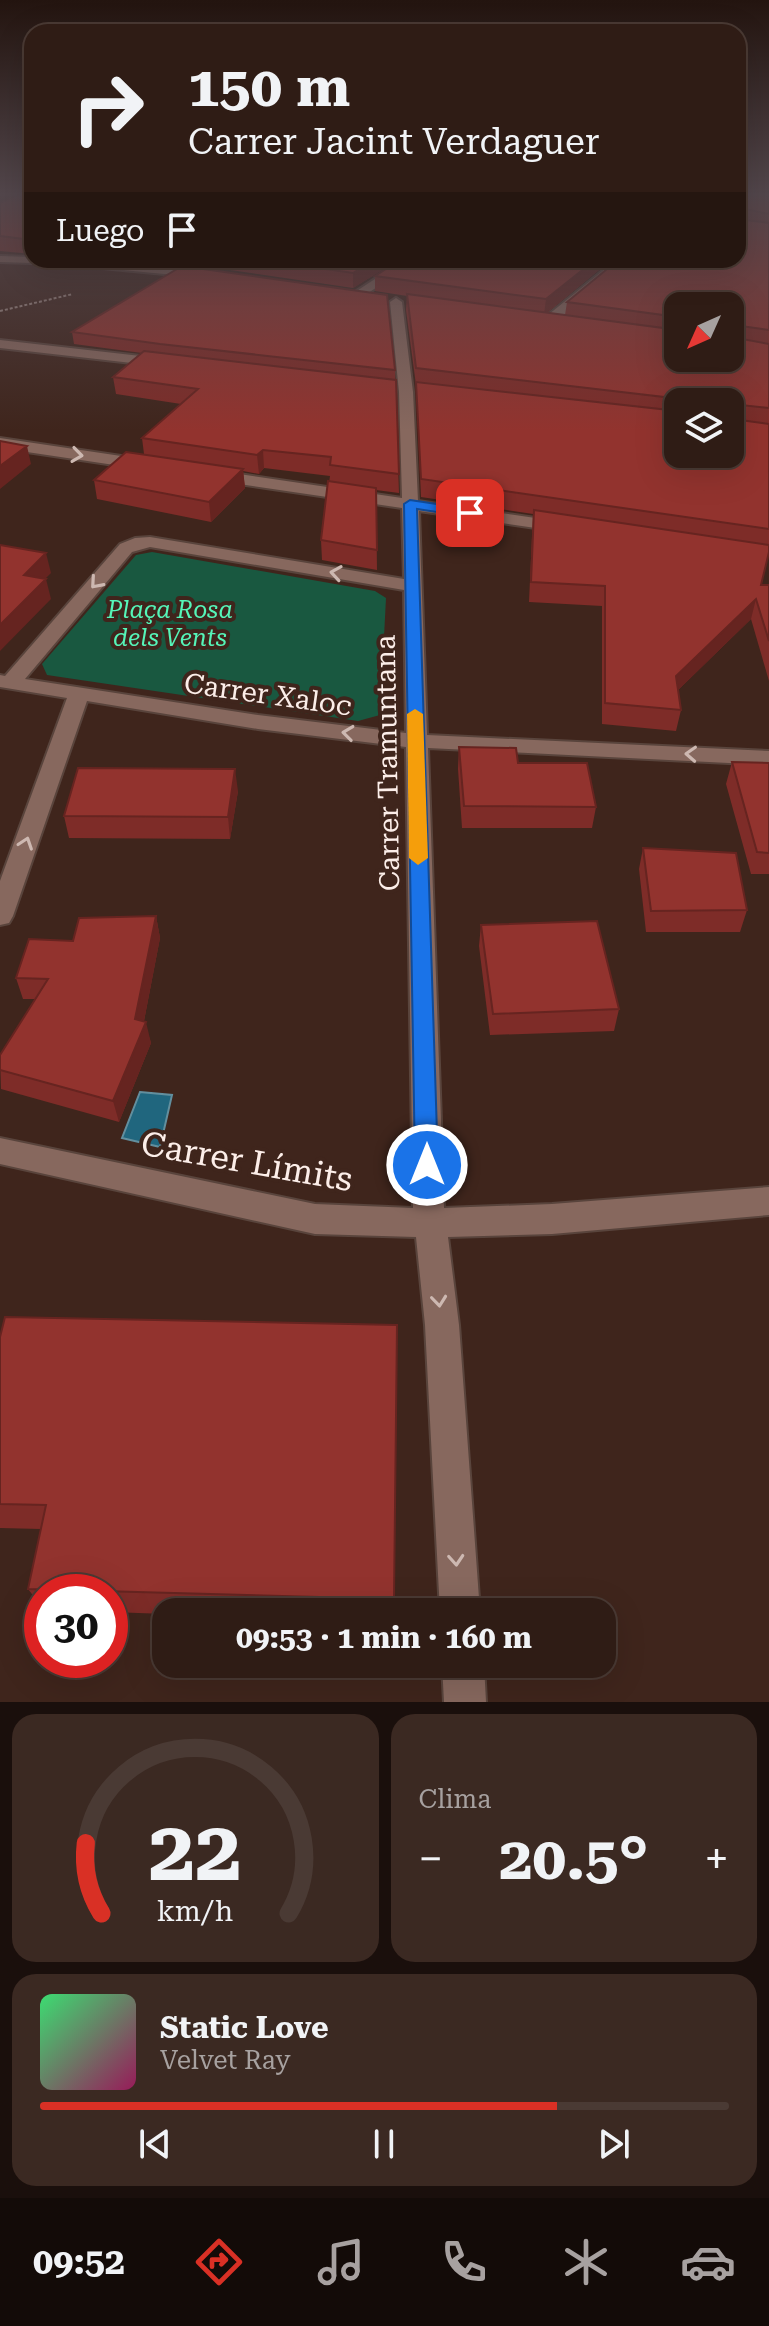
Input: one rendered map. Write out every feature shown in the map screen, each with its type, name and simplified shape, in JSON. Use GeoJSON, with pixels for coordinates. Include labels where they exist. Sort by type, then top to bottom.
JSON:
{"type":"FeatureCollection","features":[{"type":"Feature","properties":{"kind":"street"},"geometry":{"type":"LineString","coordinates":[[186,271],[216,276]]}},
{"type":"Feature","properties":{"kind":"street"},"geometry":{"type":"LineString","coordinates":[[340,294],[355,296],[394,271]]}},
{"type":"Feature","properties":{"kind":"street"},"geometry":{"type":"LineString","coordinates":[[548,322],[609,271]]}},
{"type":"Feature","properties":{"kind":"street","name":"Carrer Tramuntana"},"geometry":{"type":"LineString","coordinates":[[355,296],[402,302],[413,586],[427,1193],[442,1325],[459,1598]]}},
{"type":"Feature","properties":{"kind":"street"},"geometry":{"type":"LineString","coordinates":[[534,320],[563,324]]}},
{"type":"Feature","properties":{"kind":"street"},"geometry":{"type":"LineString","coordinates":[[0,344],[188,366]]}},
{"type":"Feature","properties":{"kind":"street"},"geometry":{"type":"LineString","coordinates":[[0,443],[166,468]]}},
{"type":"Feature","properties":{"kind":"street"},"geometry":{"type":"LineString","coordinates":[[197,472],[582,529]]}},
{"type":"Feature","properties":{"kind":"street"},"geometry":{"type":"LineString","coordinates":[[5,682],[126,548],[135,543],[150,542],[413,586]]}},
{"type":"Feature","properties":{"kind":"street","name":"Carrer Xaloc"},"geometry":{"type":"LineString","coordinates":[[5,682],[78,696],[415,741],[769,758]]}},
{"type":"Feature","properties":{"kind":"street"},"geometry":{"type":"LineString","coordinates":[[0,916],[78,696]]}},
{"type":"Feature","properties":{"kind":"street","name":"Carrer Límits"},"geometry":{"type":"LineString","coordinates":[[0,1151],[315,1219],[430,1223],[552,1219],[769,1201]]}},
{"type":"Feature","properties":{"kind":"street"},"geometry":{"type":"LineString","coordinates":[[464,1678],[465,1702]]}},
{"type":"Feature","properties":{"kind":"green space","name":"Plaça Rosa dels Vents"},"geometry":{"type":"Polygon","coordinates":[[[152,552],[375,591],[386,598],[380,715],[358,721],[47,675],[42,664],[136,555],[152,552]]]}},
{"type":"Feature","properties":{"kind":"water"},"geometry":{"type":"Polygon","coordinates":[[[140,1092],[172,1095],[160,1147],[122,1138],[140,1092]]]}},
{"type":"Feature","properties":{"kind":"building"},"geometry":{"type":"Polygon","coordinates":[[[173,271],[220,271],[387,295],[395,370],[160,344],[72,332],[173,271]]]}},
{"type":"Feature","properties":{"kind":"building"},"geometry":{"type":"Polygon","coordinates":[[[382,271],[581,271],[546,299],[375,276],[382,271]]]}},
{"type":"Feature","properties":{"kind":"building"},"geometry":{"type":"Polygon","coordinates":[[[604,271],[769,271],[769,330],[744,326],[744,292],[664,292],[664,315],[567,302],[604,271]]]}},
{"type":"Feature","properties":{"kind":"building"},"geometry":{"type":"Polygon","coordinates":[[[407,294],[664,328],[664,372],[744,372],[744,339],[769,344],[769,408],[744,405],[744,388],[664,388],[664,397],[416,368],[407,294]]]}},
{"type":"Feature","properties":{"kind":"building"},"geometry":{"type":"Polygon","coordinates":[[[144,351],[396,380],[399,474],[330,465],[331,457],[263,450],[257,455],[142,438],[198,389],[113,377],[144,351]]]}},
{"type":"Feature","properties":{"kind":"building"},"geometry":{"type":"Polygon","coordinates":[[[416,382],[664,409],[664,468],[744,468],[744,421],[769,424],[769,529],[421,479],[416,382]]]}},
{"type":"Feature","properties":{"kind":"building"},"geometry":{"type":"Polygon","coordinates":[[[0,441],[27,446],[0,466],[0,441]]]}},
{"type":"Feature","properties":{"kind":"building"},"geometry":{"type":"Polygon","coordinates":[[[126,452],[243,469],[209,502],[94,480],[126,452]]]}},
{"type":"Feature","properties":{"kind":"building"},"geometry":{"type":"Polygon","coordinates":[[[328,481],[376,488],[377,550],[321,540],[328,481]]]}},
{"type":"Feature","properties":{"kind":"building"},"geometry":{"type":"Polygon","coordinates":[[[534,510],[769,545],[761,585],[769,585],[769,641],[756,599],[676,676],[681,710],[605,703],[605,586],[531,582],[534,510]]]}},
{"type":"Feature","properties":{"kind":"building"},"geometry":{"type":"Polygon","coordinates":[[[0,545],[46,553],[24,575],[46,579],[0,625],[0,545]]]}},
{"type":"Feature","properties":{"kind":"building"},"geometry":{"type":"Polygon","coordinates":[[[459,747],[516,748],[518,763],[587,763],[596,807],[464,806],[459,747]]]}},
{"type":"Feature","properties":{"kind":"building"},"geometry":{"type":"Polygon","coordinates":[[[732,762],[769,763],[769,853],[757,852],[732,762]]]}},
{"type":"Feature","properties":{"kind":"building"},"geometry":{"type":"Polygon","coordinates":[[[78,768],[235,769],[228,817],[64,816],[78,768]]]}},
{"type":"Feature","properties":{"kind":"building"},"geometry":{"type":"Polygon","coordinates":[[[643,848],[736,853],[747,910],[651,911],[643,848]]]}},
{"type":"Feature","properties":{"kind":"building"},"geometry":{"type":"Polygon","coordinates":[[[156,916],[135,1019],[146,1022],[113,1101],[0,1070],[0,1055],[48,979],[16,978],[29,939],[73,941],[79,918],[156,916]]]}},
{"type":"Feature","properties":{"kind":"building"},"geometry":{"type":"Polygon","coordinates":[[[597,921],[619,1009],[493,1014],[481,925],[597,921]]]}},
{"type":"Feature","properties":{"kind":"building"},"geometry":{"type":"Polygon","coordinates":[[[5,1317],[397,1325],[394,1598],[128,1592],[128,1574],[31,1574],[46,1505],[0,1504],[0,1337],[5,1317]]]}},
{"type":"Feature","properties":{"kind":"slow traffic"},"geometry":{"type":"LineString","coordinates":[[415,714],[418,858]]}},
{"type":"Feature","properties":{"kind":"route"},"geometry":{"type":"LineString","coordinates":[[427,1165],[410,504],[470,513]]}}]}
